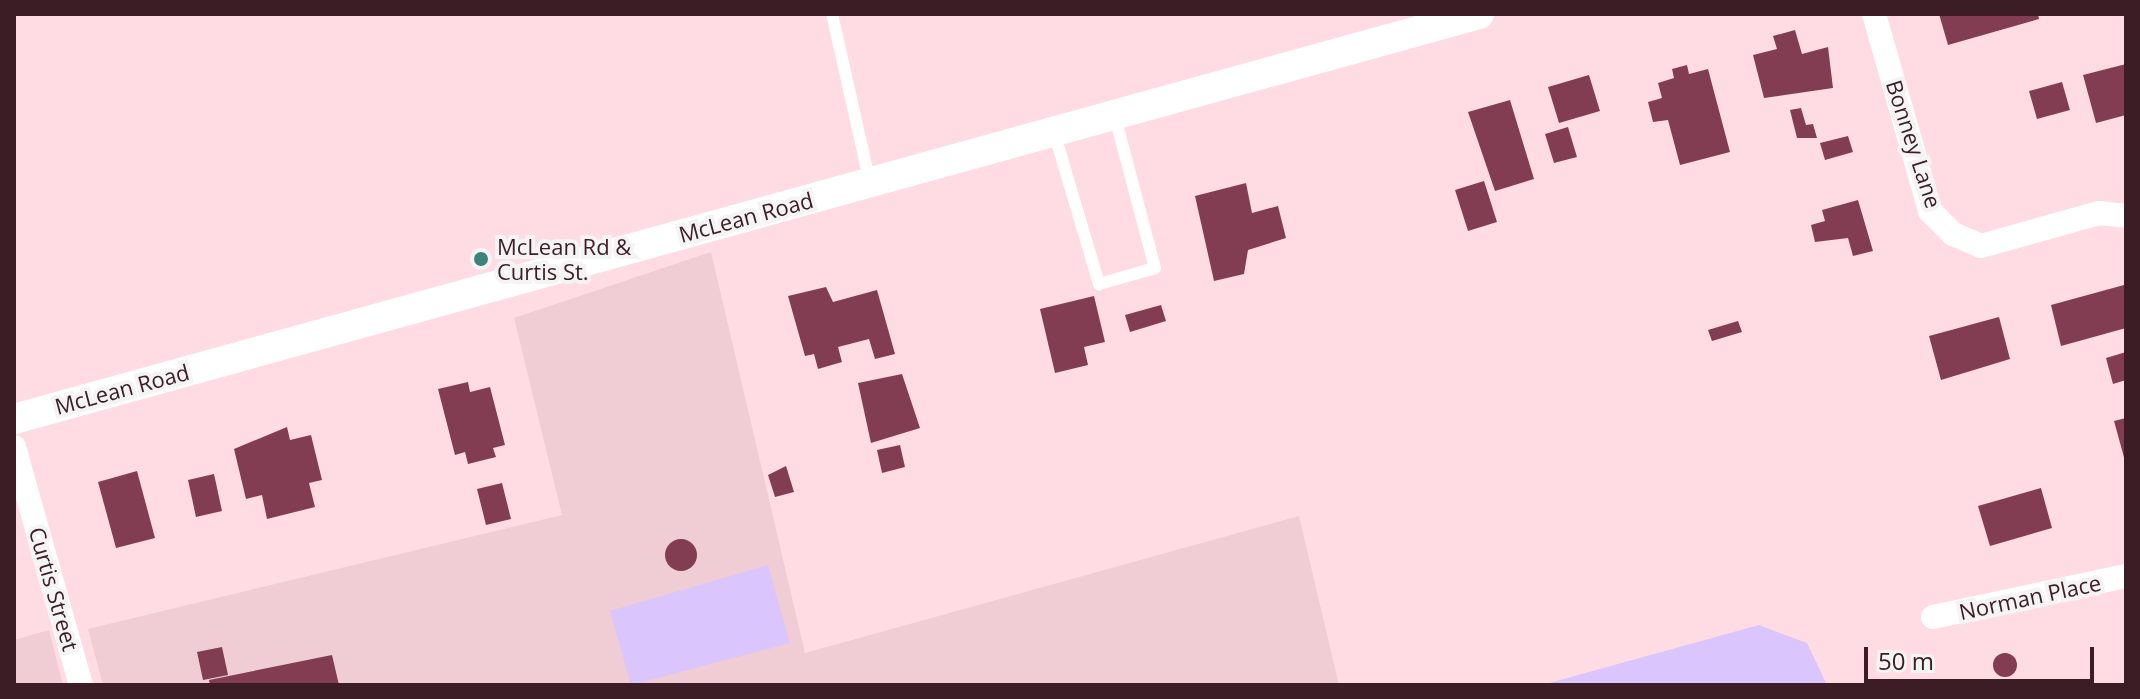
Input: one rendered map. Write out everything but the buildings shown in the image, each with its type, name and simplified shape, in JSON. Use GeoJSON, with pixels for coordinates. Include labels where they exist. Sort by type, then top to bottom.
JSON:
{"type":"FeatureCollection","features":[{"type":"Feature","properties":{"kind":"street","name":"McLean Road"},"geometry":{"type":"LineString","coordinates":[[14,419],[1479,14]]}},
{"type":"Feature","properties":{"kind":"street","name":"Bonney Lane"},"geometry":{"type":"LineString","coordinates":[[1874,14],[1930,211],[1953,234],[1981,246],[2099,213],[2126,216]]}},
{"type":"Feature","properties":{"kind":"street","name":"Curtis Street"},"geometry":{"type":"LineString","coordinates":[[14,447],[81,685]]}},
{"type":"Feature","properties":{"kind":"street","name":"Norman Place"},"geometry":{"type":"LineString","coordinates":[[1933,617],[2126,576]]}},
{"type":"Feature","properties":{"kind":"lane"},"geometry":{"type":"LineString","coordinates":[[832,14],[870,182]]}},
{"type":"Feature","properties":{"kind":"lane"},"geometry":{"type":"LineString","coordinates":[[1054,132],[1099,284],[1155,268],[1114,115]]}},
{"type":"Feature","properties":{"kind":"shaded area"},"geometry":{"type":"Polygon","coordinates":[[[711,252],[805,653],[1299,516],[1339,685],[103,685],[88,629],[562,515],[514,318],[711,252]]]}},
{"type":"Feature","properties":{"kind":"shaded area"},"geometry":{"type":"Polygon","coordinates":[[[768,565],[790,643],[631,685],[610,611],[768,565]]]}},
{"type":"Feature","properties":{"kind":"shaded area"},"geometry":{"type":"Polygon","coordinates":[[[1759,625],[1807,643],[1827,685],[1542,685],[1759,625]]]}},
{"type":"Feature","properties":{"kind":"shaded area"},"geometry":{"type":"Polygon","coordinates":[[[49,630],[63,685],[14,685],[14,640],[49,630]]]}},
{"type":"Feature","properties":{"kind":"place","name":"McLean Rd & Curtis St."},"geometry":{"type":"Point","coordinates":[481,259]}}]}
